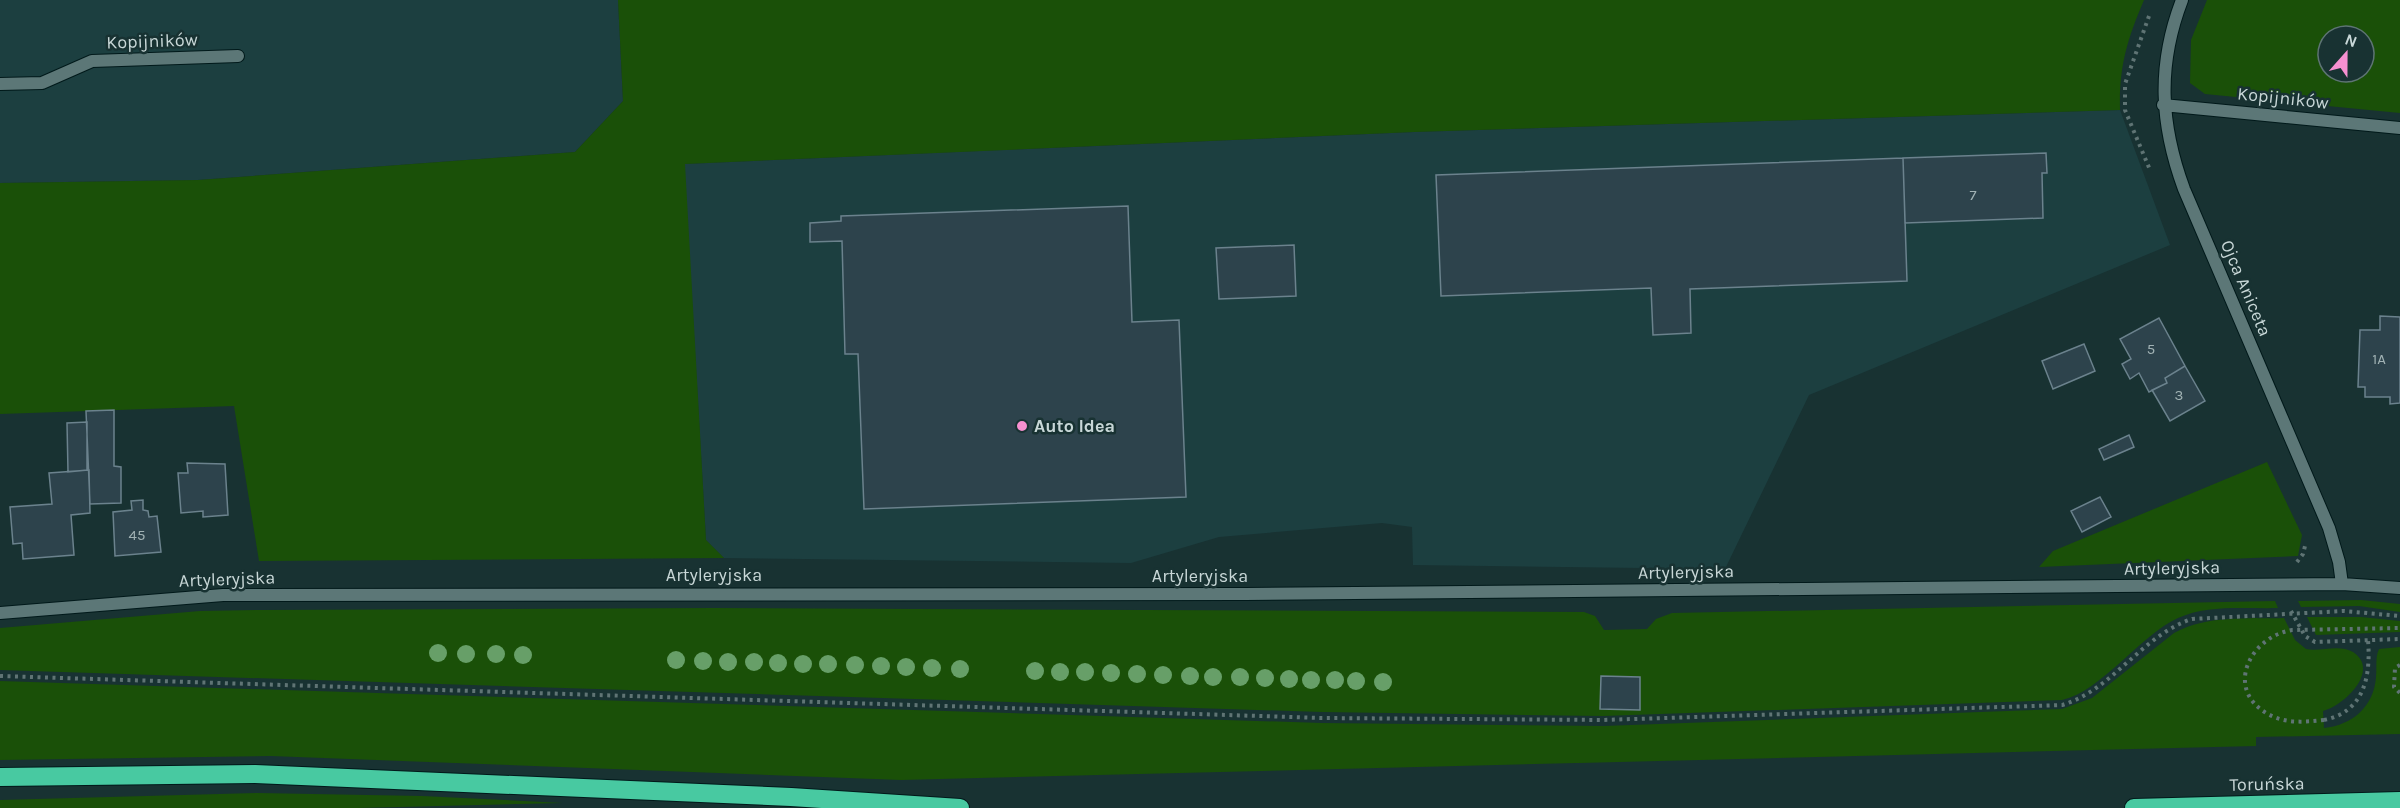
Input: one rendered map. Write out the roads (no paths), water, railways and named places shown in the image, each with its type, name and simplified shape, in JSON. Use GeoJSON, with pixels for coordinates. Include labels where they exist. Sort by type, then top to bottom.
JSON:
{"type":"FeatureCollection","features":[{"type":"Feature","properties":{"kind":"highway"},"geometry":{"type":"LineString","coordinates":[[0,777],[255,774],[791,796],[960,808]]}},
{"type":"Feature","properties":{"kind":"highway","name":"Toruńska"},"geometry":{"type":"LineString","coordinates":[[2134,808],[2400,801]]}},
{"type":"Feature","properties":{"kind":"street","name":"Ojca Aniceta"},"geometry":{"type":"LineString","coordinates":[[2182,0],[2166,56],[2163,105],[2171,151],[2184,189],[2329,528],[2339,562],[2342,584]]}},
{"type":"Feature","properties":{"kind":"street","name":"Kopijników"},"geometry":{"type":"LineString","coordinates":[[0,84],[42,83],[92,61],[238,56]]}},
{"type":"Feature","properties":{"kind":"street","name":"Kopijników"},"geometry":{"type":"LineString","coordinates":[[2163,105],[2400,128]]}},
{"type":"Feature","properties":{"kind":"street","name":"Artyleryjska"},"geometry":{"type":"LineString","coordinates":[[0,613],[235,594],[1245,594],[2342,584],[2400,588]]}},
{"type":"Feature","properties":{"kind":"place","name":"Auto Idea"},"geometry":{"type":"Point","coordinates":[1022,426]}}]}
